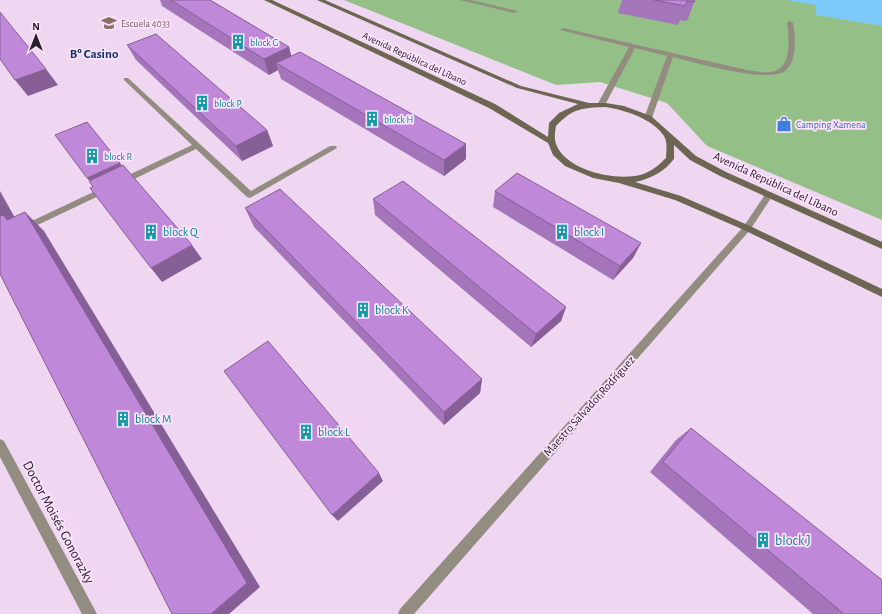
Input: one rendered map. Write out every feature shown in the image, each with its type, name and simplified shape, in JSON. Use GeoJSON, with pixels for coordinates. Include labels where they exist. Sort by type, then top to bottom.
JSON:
{"type":"FeatureCollection","features":[{"type":"Feature","properties":{"kind":"street","name":"Avenida República del Líbano"},"geometry":{"type":"LineString","coordinates":[[267,0],[492,106],[551,142]]}},
{"type":"Feature","properties":{"kind":"street","name":"Avenida República del Líbano"},"geometry":{"type":"LineString","coordinates":[[320,0],[519,87],[588,104]]}},
{"type":"Feature","properties":{"kind":"street"},"geometry":{"type":"LineString","coordinates":[[463,0],[514,11]]}},
{"type":"Feature","properties":{"kind":"street"},"geometry":{"type":"LineString","coordinates":[[562,30],[747,72],[778,73],[784,69],[788,62],[792,39],[790,23]]}},
{"type":"Feature","properties":{"kind":"street"},"geometry":{"type":"LineString","coordinates":[[601,105],[633,46]]}},
{"type":"Feature","properties":{"kind":"street"},"geometry":{"type":"LineString","coordinates":[[648,118],[670,55]]}},
{"type":"Feature","properties":{"kind":"street"},"geometry":{"type":"LineString","coordinates":[[126,79],[250,195],[333,148]]}},
{"type":"Feature","properties":{"kind":"street"},"geometry":{"type":"LineString","coordinates":[[620,180],[639,178],[659,170],[670,159],[670,143],[666,134],[648,118],[624,108],[588,104],[579,106],[562,114],[552,124],[551,142],[556,153],[568,164],[596,176],[620,180],[678,198],[747,228],[882,293]]}},
{"type":"Feature","properties":{"kind":"street","name":"Avenida República del Líbano"},"geometry":{"type":"LineString","coordinates":[[666,134],[693,158],[722,174],[882,246]]}},
{"type":"Feature","properties":{"kind":"street"},"geometry":{"type":"LineString","coordinates":[[0,240],[198,146]]}},
{"type":"Feature","properties":{"kind":"street","name":"Maestro Salvador Rodríguez"},"geometry":{"type":"LineString","coordinates":[[405,614],[747,228],[769,195]]}},
{"type":"Feature","properties":{"kind":"street","name":"Doctor Moisés Gonorazky"},"geometry":{"type":"LineString","coordinates":[[0,445],[90,614]]}},
{"type":"Feature","properties":{"kind":"green space","name":"Camping Xamena"},"geometry":{"type":"Polygon","coordinates":[[[344,0],[882,0],[882,220],[707,146],[667,103],[600,82],[556,85],[344,0]]]}},
{"type":"Feature","properties":{"kind":"water"},"geometry":{"type":"Polygon","coordinates":[[[786,0],[882,0],[882,26],[816,15],[815,5],[786,0]]]}},
{"type":"Feature","properties":{"kind":"building"},"geometry":{"type":"Polygon","coordinates":[[[171,0],[210,0],[289,47],[264,59],[171,0]]]}},
{"type":"Feature","properties":{"kind":"building"},"geometry":{"type":"Polygon","coordinates":[[[654,0],[695,0],[694,2],[687,1],[685,6],[654,0]]]}},
{"type":"Feature","properties":{"kind":"building"},"geometry":{"type":"Polygon","coordinates":[[[0,12],[46,69],[15,80],[0,59],[0,12]]]}},
{"type":"Feature","properties":{"kind":"building","name":"block P"},"geometry":{"type":"Polygon","coordinates":[[[156,34],[267,130],[236,146],[127,45],[156,34]]]}},
{"type":"Feature","properties":{"kind":"building"},"geometry":{"type":"Polygon","coordinates":[[[300,52],[466,144],[444,160],[276,63],[300,52]]]}},
{"type":"Feature","properties":{"kind":"building","name":"block R"},"geometry":{"type":"Polygon","coordinates":[[[87,122],[120,163],[87,178],[55,135],[87,122]]]}},
{"type":"Feature","properties":{"kind":"building","name":"block Q"},"geometry":{"type":"Polygon","coordinates":[[[123,165],[192,245],[151,268],[90,188],[93,187],[89,181],[123,165]]]}},
{"type":"Feature","properties":{"kind":"building"},"geometry":{"type":"Polygon","coordinates":[[[517,173],[641,243],[620,266],[495,191],[517,173]]]}},
{"type":"Feature","properties":{"kind":"building"},"geometry":{"type":"Polygon","coordinates":[[[403,181],[566,307],[536,334],[373,199],[403,181]]]}},
{"type":"Feature","properties":{"kind":"building","name":"block K"},"geometry":{"type":"Polygon","coordinates":[[[280,189],[482,379],[444,412],[245,208],[280,189]]]}},
{"type":"Feature","properties":{"kind":"building","name":"block M"},"geometry":{"type":"Polygon","coordinates":[[[25,212],[247,583],[211,614],[172,614],[0,274],[0,216],[4,215],[7,220],[25,212]]]}},
{"type":"Feature","properties":{"kind":"building","name":"block L"},"geometry":{"type":"Polygon","coordinates":[[[268,341],[379,473],[332,515],[224,371],[268,341]]]}},
{"type":"Feature","properties":{"kind":"building"},"geometry":{"type":"Polygon","coordinates":[[[691,428],[882,580],[882,614],[844,614],[663,462],[691,428]]]}},
{"type":"Feature","properties":{"kind":"place","name":"Escuela 4033"},"geometry":{"type":"Point","coordinates":[109,23]}},
{"type":"Feature","properties":{"kind":"place","name":"block G"},"geometry":{"type":"Point","coordinates":[238,42]}},
{"type":"Feature","properties":{"kind":"place","name":"block P"},"geometry":{"type":"Point","coordinates":[202,103]}},
{"type":"Feature","properties":{"kind":"place","name":"block H"},"geometry":{"type":"Point","coordinates":[372,119]}},
{"type":"Feature","properties":{"kind":"place","name":"Camping Xamena"},"geometry":{"type":"Point","coordinates":[784,124]}},
{"type":"Feature","properties":{"kind":"place","name":"block R"},"geometry":{"type":"Point","coordinates":[92,156]}},
{"type":"Feature","properties":{"kind":"place","name":"block Q"},"geometry":{"type":"Point","coordinates":[151,232]}},
{"type":"Feature","properties":{"kind":"place","name":"block I"},"geometry":{"type":"Point","coordinates":[562,232]}},
{"type":"Feature","properties":{"kind":"place","name":"block K"},"geometry":{"type":"Point","coordinates":[363,310]}},
{"type":"Feature","properties":{"kind":"place","name":"block M"},"geometry":{"type":"Point","coordinates":[123,419]}},
{"type":"Feature","properties":{"kind":"place","name":"block L"},"geometry":{"type":"Point","coordinates":[306,432]}},
{"type":"Feature","properties":{"kind":"place","name":"block J"},"geometry":{"type":"Point","coordinates":[763,540]}},
{"type":"Feature","properties":{"kind":"district","name":"Bº Casino"},"geometry":{"type":"Point","coordinates":[94,53]}}]}
